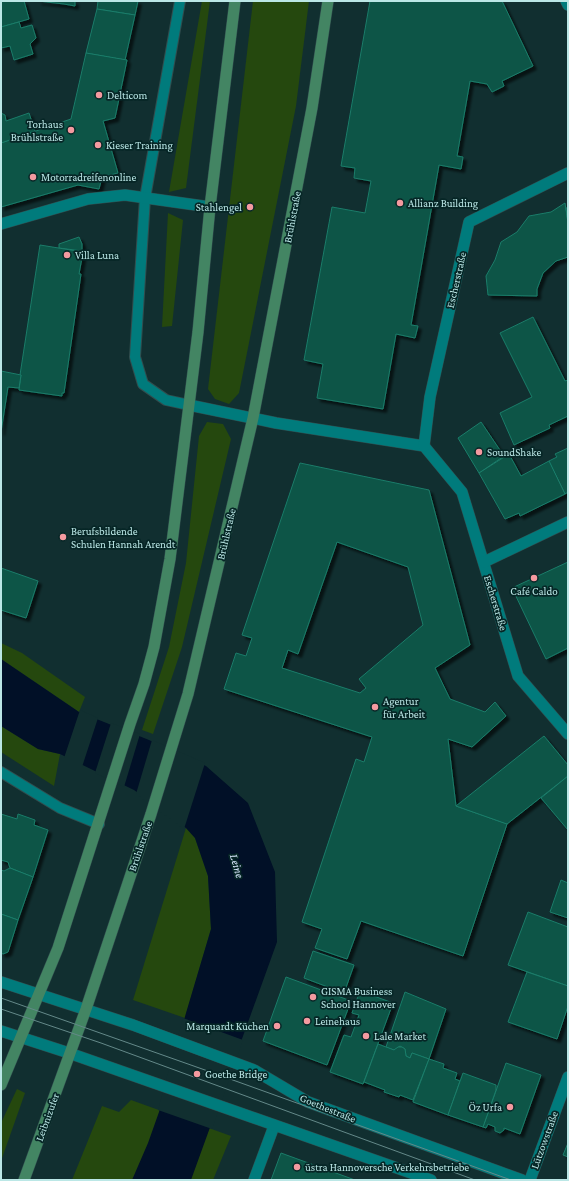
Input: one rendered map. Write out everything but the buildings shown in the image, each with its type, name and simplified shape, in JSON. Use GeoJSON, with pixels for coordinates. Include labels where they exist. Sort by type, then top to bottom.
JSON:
{"type":"FeatureCollection","features":[{"type":"Feature","properties":{"kind":"main road"},"geometry":{"type":"LineString","coordinates":[[1,1085],[40,995],[58,948],[144,684],[154,647],[170,559],[198,332],[210,207],[235,1]]}},
{"type":"Feature","properties":{"kind":"main road","name":"Brühlstraße"},"geometry":{"type":"LineString","coordinates":[[69,1053],[86,1009],[151,814],[188,694],[253,418],[312,108],[328,1]]}},
{"type":"Feature","properties":{"kind":"main road","name":"Leibnizufer"},"geometry":{"type":"LineString","coordinates":[[24,1180],[69,1053]]}},
{"type":"Feature","properties":{"kind":"street"},"geometry":{"type":"LineString","coordinates":[[566,1],[568,5]]}},
{"type":"Feature","properties":{"kind":"street","name":"Escherstraße"},"geometry":{"type":"LineString","coordinates":[[568,173],[469,222],[430,397],[424,446],[462,492],[518,676],[568,734]]}},
{"type":"Feature","properties":{"kind":"street"},"geometry":{"type":"LineString","coordinates":[[1,224],[88,199],[125,196],[210,207]]}},
{"type":"Feature","properties":{"kind":"street"},"geometry":{"type":"LineString","coordinates":[[189,405],[253,418],[424,446]]}},
{"type":"Feature","properties":{"kind":"street"},"geometry":{"type":"LineString","coordinates":[[484,562],[568,522]]}},
{"type":"Feature","properties":{"kind":"street","name":"Goethestraße"},"geometry":{"type":"LineString","coordinates":[[1,982],[86,1009],[254,1070],[308,1102],[522,1180]]}},
{"type":"Feature","properties":{"kind":"street"},"geometry":{"type":"LineString","coordinates":[[1,1031],[21,1039],[69,1053],[274,1126],[432,1180]]}},
{"type":"Feature","properties":{"kind":"street","name":"Lützowstraße"},"geometry":{"type":"LineString","coordinates":[[530,1180],[568,1077]]}},
{"type":"Feature","properties":{"kind":"street"},"geometry":{"type":"LineString","coordinates":[[254,1180],[274,1126]]}},
{"type":"Feature","properties":{"kind":"lane"},"geometry":{"type":"LineString","coordinates":[[180,1],[145,198],[136,357],[143,384],[166,400],[189,405]]}},
{"type":"Feature","properties":{"kind":"lane"},"geometry":{"type":"LineString","coordinates":[[1,772],[60,808],[99,824]]}},
{"type":"Feature","properties":{"kind":"green space"},"geometry":{"type":"Polygon","coordinates":[[[202,1],[210,1],[186,188],[169,192],[202,1]]]}},
{"type":"Feature","properties":{"kind":"green space"},"geometry":{"type":"Polygon","coordinates":[[[253,1],[309,1],[296,106],[239,393],[229,404],[215,399],[208,389],[253,1]]]}},
{"type":"Feature","properties":{"kind":"green space"},"geometry":{"type":"Polygon","coordinates":[[[168,213],[183,220],[172,326],[162,327],[168,213]]]}},
{"type":"Feature","properties":{"kind":"green space"},"geometry":{"type":"Polygon","coordinates":[[[207,422],[223,424],[231,439],[182,647],[153,734],[142,730],[169,647],[186,563],[199,436],[207,422]]]}},
{"type":"Feature","properties":{"kind":"green space"},"geometry":{"type":"Polygon","coordinates":[[[1,643],[22,653],[85,697],[79,712],[1,659],[1,643]]]}},
{"type":"Feature","properties":{"kind":"green space"},"geometry":{"type":"Polygon","coordinates":[[[1,726],[38,749],[60,754],[54,786],[1,752],[1,726]]]}},
{"type":"Feature","properties":{"kind":"green space"},"geometry":{"type":"Polygon","coordinates":[[[186,828],[195,838],[208,876],[211,929],[185,1018],[133,1000],[186,828]]]}},
{"type":"Feature","properties":{"kind":"green space"},"geometry":{"type":"Polygon","coordinates":[[[17,1089],[25,1093],[1,1161],[1,1123],[17,1089]]]}},
{"type":"Feature","properties":{"kind":"green space"},"geometry":{"type":"Polygon","coordinates":[[[131,1100],[231,1136],[213,1180],[72,1180],[102,1106],[119,1112],[131,1100]]]}},
{"type":"Feature","properties":{"kind":"water","name":"Leine"},"geometry":{"type":"Polygon","coordinates":[[[1,659],[79,712],[149,740],[206,766],[248,803],[275,872],[277,942],[191,1180],[132,1180],[148,1143],[159,1112],[211,929],[208,876],[195,838],[186,828],[134,790],[60,754],[38,749],[1,726],[1,659]]]}},
{"type":"Feature","properties":{"kind":"pier"},"geometry":{"type":"Polygon","coordinates":[[[80,710],[98,718],[82,767],[64,758],[80,710]]]}},
{"type":"Feature","properties":{"kind":"pier"},"geometry":{"type":"Polygon","coordinates":[[[111,723],[140,734],[124,787],[95,773],[111,723]]]}},
{"type":"Feature","properties":{"kind":"pier"},"geometry":{"type":"Polygon","coordinates":[[[152,740],[205,763],[184,829],[136,794],[152,740]]]}},
{"type":"Feature","properties":{"kind":"pier"},"geometry":{"type":"Polygon","coordinates":[[[183,1018],[243,1040],[212,1129],[158,1110],[183,1018]]]}},
{"type":"Feature","properties":{"kind":"tram line"},"geometry":{"type":"LineString","coordinates":[[1,998],[511,1180]]}},
{"type":"Feature","properties":{"kind":"tram line"},"geometry":{"type":"LineString","coordinates":[[1,1009],[101,1043],[475,1180]]}},
{"type":"Feature","properties":{"kind":"place","name":"Delticom"},"geometry":{"type":"Point","coordinates":[99,95]}},
{"type":"Feature","properties":{"kind":"place","name":"Torhaus Brühlstraße"},"geometry":{"type":"Point","coordinates":[71,130]}},
{"type":"Feature","properties":{"kind":"place","name":"Kieser Training"},"geometry":{"type":"Point","coordinates":[98,145]}},
{"type":"Feature","properties":{"kind":"place","name":"Motorradreifenonline"},"geometry":{"type":"Point","coordinates":[33,177]}},
{"type":"Feature","properties":{"kind":"place","name":"Allianz Building"},"geometry":{"type":"Point","coordinates":[400,203]}},
{"type":"Feature","properties":{"kind":"place","name":"Stahlengel"},"geometry":{"type":"Point","coordinates":[250,207]}},
{"type":"Feature","properties":{"kind":"place","name":"Villa Luna"},"geometry":{"type":"Point","coordinates":[67,255]}},
{"type":"Feature","properties":{"kind":"place","name":"SoundShake"},"geometry":{"type":"Point","coordinates":[479,452]}},
{"type":"Feature","properties":{"kind":"place","name":"Berufsbildende Schulen Hannah Arendt"},"geometry":{"type":"Point","coordinates":[63,537]}},
{"type":"Feature","properties":{"kind":"place","name":"Café Caldo"},"geometry":{"type":"Point","coordinates":[534,578]}},
{"type":"Feature","properties":{"kind":"place","name":"Agentur für Arbeit"},"geometry":{"type":"Point","coordinates":[375,707]}},
{"type":"Feature","properties":{"kind":"place","name":"GISMA Business School Hannover"},"geometry":{"type":"Point","coordinates":[313,997]}},
{"type":"Feature","properties":{"kind":"place","name":"Leinehaus"},"geometry":{"type":"Point","coordinates":[307,1021]}},
{"type":"Feature","properties":{"kind":"place","name":"Marquardt Küchen"},"geometry":{"type":"Point","coordinates":[277,1026]}},
{"type":"Feature","properties":{"kind":"place","name":"Lale Market"},"geometry":{"type":"Point","coordinates":[366,1036]}},
{"type":"Feature","properties":{"kind":"place","name":"Goethe Bridge"},"geometry":{"type":"Point","coordinates":[197,1074]}},
{"type":"Feature","properties":{"kind":"place","name":"Öz Urfa"},"geometry":{"type":"Point","coordinates":[510,1107]}},
{"type":"Feature","properties":{"kind":"place","name":"üstra Hannoversche Verkehrsbetriebe"},"geometry":{"type":"Point","coordinates":[297,1167]}}]}
